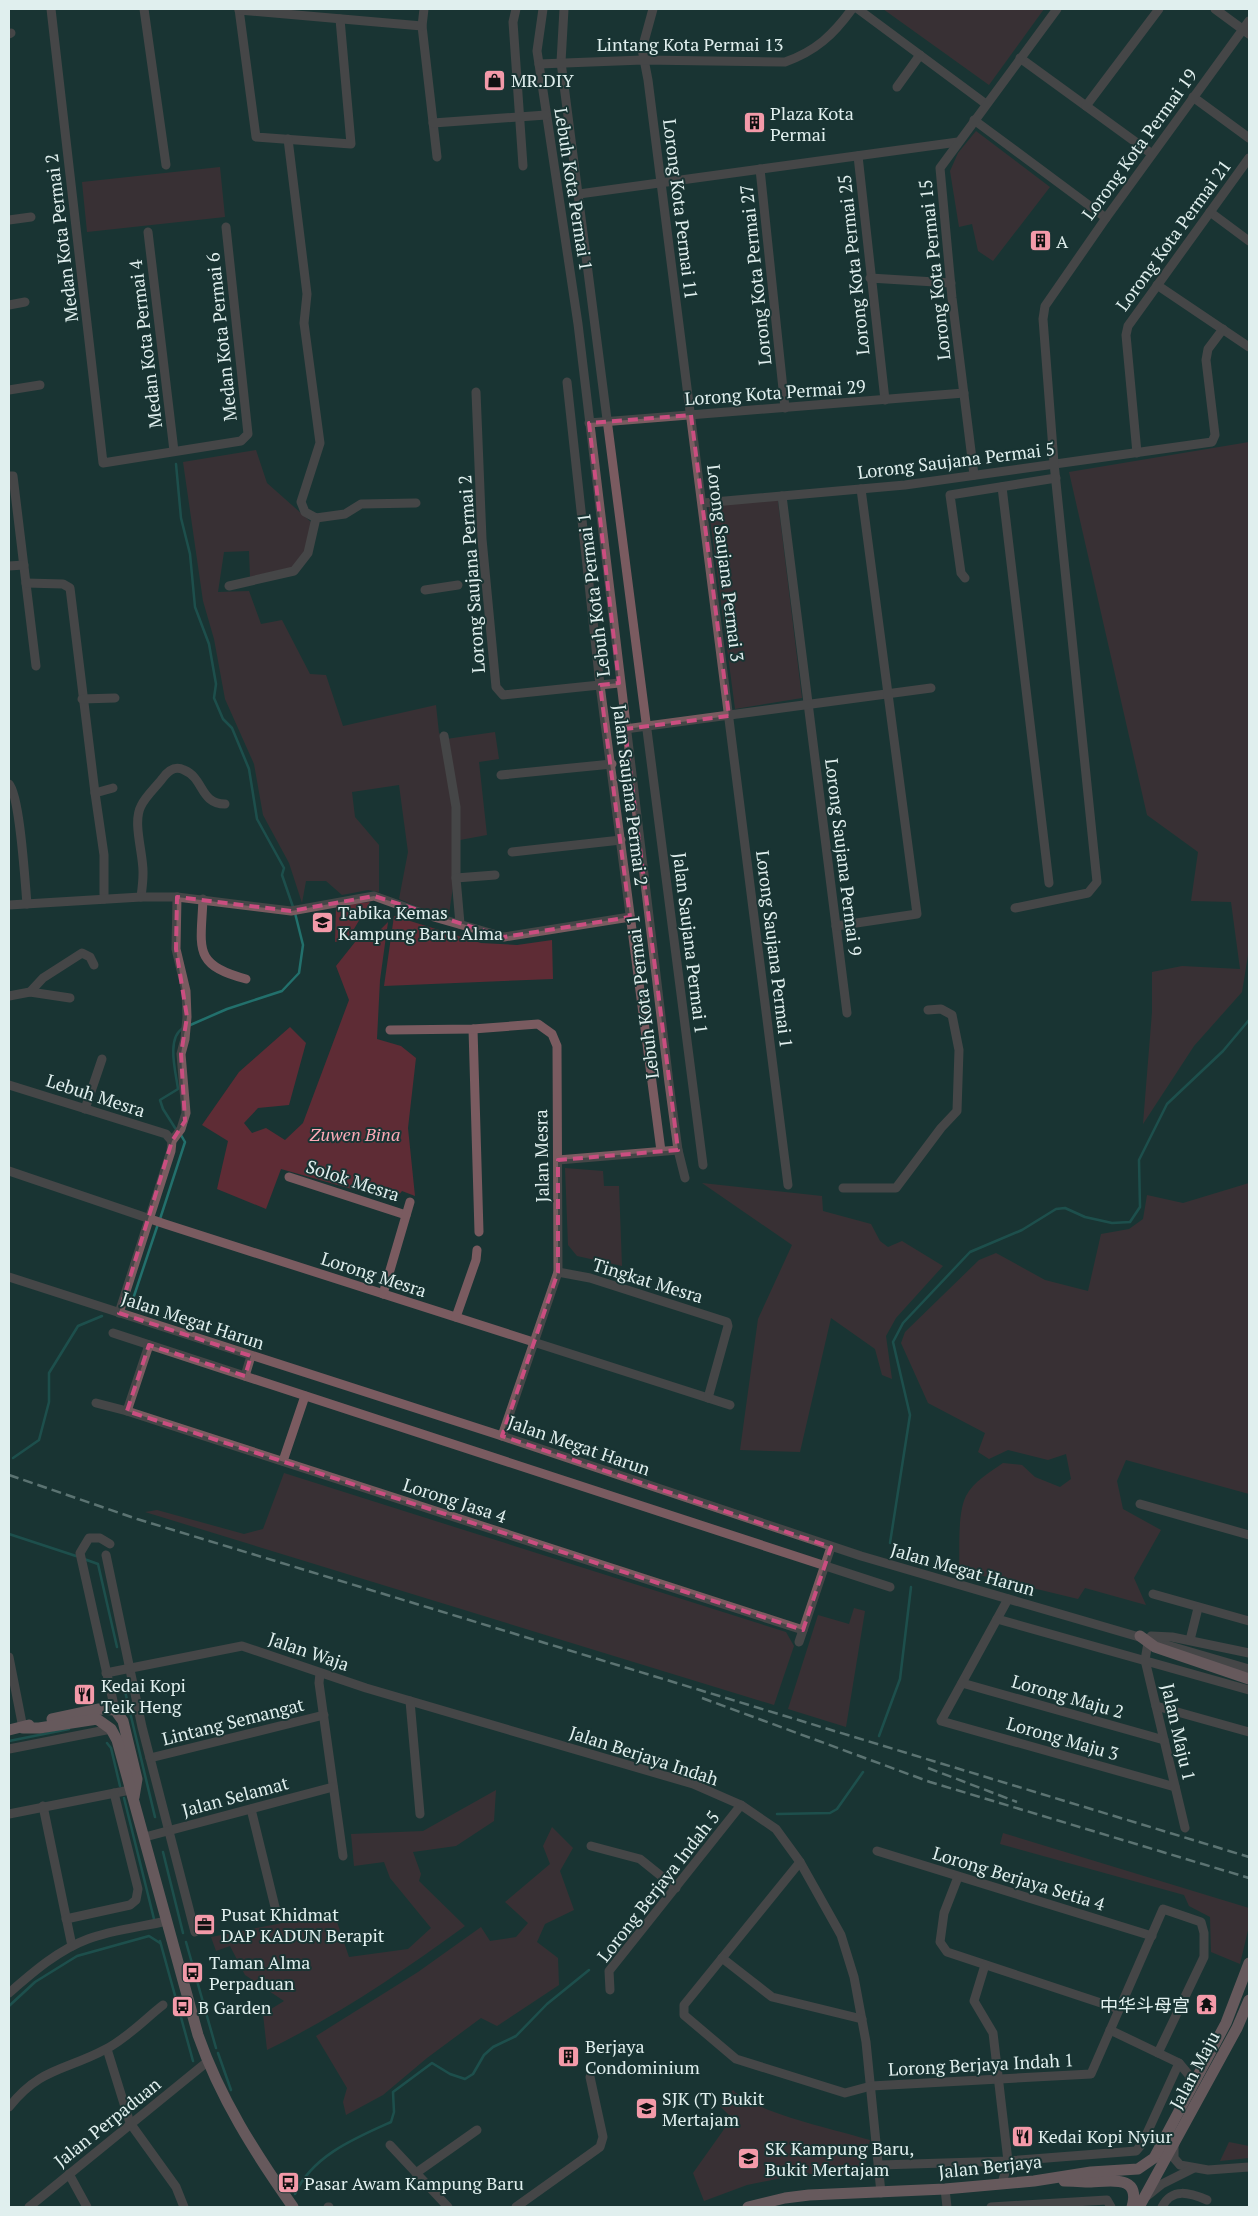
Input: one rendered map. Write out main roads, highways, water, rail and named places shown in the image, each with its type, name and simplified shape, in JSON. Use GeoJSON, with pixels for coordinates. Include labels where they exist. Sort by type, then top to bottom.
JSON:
{"type":"FeatureCollection","features":[{"type":"Feature","properties":{"kind":"main road"},"geometry":{"type":"LineString","coordinates":[[1144,1639],[1173,1654],[1249,1679]]}},
{"type":"Feature","properties":{"kind":"main road"},"geometry":{"type":"LineString","coordinates":[[23,1728],[35,1723],[88,1711],[114,1710],[122,1721],[137,1779],[133,1792]]}},
{"type":"Feature","properties":{"kind":"main road"},"geometry":{"type":"LineString","coordinates":[[9,1730],[39,1728],[97,1719],[111,1729],[118,1740],[207,2062],[234,2117],[293,2207]]}},
{"type":"Feature","properties":{"kind":"main road"},"geometry":{"type":"LineString","coordinates":[[1232,2025],[1249,1963]]}},
{"type":"Feature","properties":{"kind":"main road"},"geometry":{"type":"LineString","coordinates":[[1232,2025],[1249,2000]]}},
{"type":"Feature","properties":{"kind":"main road","name":"Jalan Maju"},"geometry":{"type":"LineString","coordinates":[[1146,2165],[1154,2158],[1191,2089],[1232,2025]]}},
{"type":"Feature","properties":{"kind":"main road","name":"Jalan Maju"},"geometry":{"type":"LineString","coordinates":[[1142,2202],[1174,2144],[1232,2025]]}},
{"type":"Feature","properties":{"kind":"main road","name":"Jalan Berjaya"},"geometry":{"type":"LineString","coordinates":[[748,2207],[785,2198],[1002,2184],[1091,2172],[1138,2168],[1146,2165]]}},
{"type":"Feature","properties":{"kind":"main road"},"geometry":{"type":"LineString","coordinates":[[1034,2180],[1115,2180],[1126,2183],[1132,2188],[1135,2198],[1132,2207]]}},
{"type":"Feature","properties":{"kind":"waterway"},"geometry":{"type":"LineString","coordinates":[[176,464],[181,518],[190,554],[195,607],[209,644],[216,684],[214,698],[223,719],[232,728],[249,769],[257,819],[284,868],[282,875],[293,907]]}},
{"type":"Feature","properties":{"kind":"waterway"},"geometry":{"type":"LineString","coordinates":[[188,1026],[227,1009],[282,991],[299,973],[303,945],[295,913]]}},
{"type":"Feature","properties":{"kind":"waterway"},"geometry":{"type":"LineString","coordinates":[[890,1543],[910,1415],[893,1342],[903,1323],[970,1252],[1022,1230],[1056,1209],[1065,1208],[1085,1217],[1112,1223],[1130,1222],[1140,1207],[1139,1160],[1167,1104],[1223,1051],[1249,1020]]}},
{"type":"Feature","properties":{"kind":"waterway"},"geometry":{"type":"LineString","coordinates":[[177,1131],[163,1109],[160,1100],[178,1089],[173,1047],[178,1033],[183,1028]]}},
{"type":"Feature","properties":{"kind":"waterway"},"geometry":{"type":"LineString","coordinates":[[160,1219],[185,1142],[181,1135]]}},
{"type":"Feature","properties":{"kind":"waterway"},"geometry":{"type":"LineString","coordinates":[[134,1296],[158,1224]]}},
{"type":"Feature","properties":{"kind":"waterway"},"geometry":{"type":"LineString","coordinates":[[13,1458],[39,1440],[49,1402],[49,1373],[78,1326],[102,1316]]}},
{"type":"Feature","properties":{"kind":"waterway"},"geometry":{"type":"LineString","coordinates":[[9,1534],[76,1556]]}},
{"type":"Feature","properties":{"kind":"waterway"},"geometry":{"type":"LineString","coordinates":[[84,1559],[98,1564],[117,1647]]}},
{"type":"Feature","properties":{"kind":"waterway"},"geometry":{"type":"LineString","coordinates":[[879,1736],[900,1679],[911,1587]]}},
{"type":"Feature","properties":{"kind":"waterway"},"geometry":{"type":"LineString","coordinates":[[124,1687],[155,1817]]}},
{"type":"Feature","properties":{"kind":"waterway"},"geometry":{"type":"LineString","coordinates":[[9,1741],[69,1729]]}},
{"type":"Feature","properties":{"kind":"waterway"},"geometry":{"type":"LineString","coordinates":[[107,1743],[111,1748],[120,1786]]}},
{"type":"Feature","properties":{"kind":"waterway"},"geometry":{"type":"LineString","coordinates":[[777,1814],[830,1813],[837,1809],[863,1772]]}},
{"type":"Feature","properties":{"kind":"waterway"},"geometry":{"type":"LineString","coordinates":[[124,1798],[154,1919]]}},
{"type":"Feature","properties":{"kind":"waterway"},"geometry":{"type":"LineString","coordinates":[[163,1852],[183,1933]]}},
{"type":"Feature","properties":{"kind":"waterway"},"geometry":{"type":"LineString","coordinates":[[9,2006],[35,1982],[77,1956],[149,1936],[160,1943]]}},
{"type":"Feature","properties":{"kind":"waterway"},"geometry":{"type":"LineString","coordinates":[[160,1941],[193,2061]]}},
{"type":"Feature","properties":{"kind":"waterway"},"geometry":{"type":"LineString","coordinates":[[186,1942],[216,2048]]}},
{"type":"Feature","properties":{"kind":"waterway"},"geometry":{"type":"LineString","coordinates":[[295,2194],[312,2169],[323,2159],[349,2142],[391,2122],[394,2112],[393,2092],[432,2063],[450,2074],[465,2079],[473,2074],[484,2055],[493,2047],[516,2036],[547,2004],[589,1970]]}},
{"type":"Feature","properties":{"kind":"waterway"},"geometry":{"type":"LineString","coordinates":[[218,2053],[231,2090]]}},
{"type":"Feature","properties":{"kind":"railway"},"geometry":{"type":"LineString","coordinates":[[9,1475],[137,1519],[1249,1857]]}},
{"type":"Feature","properties":{"kind":"railway"},"geometry":{"type":"LineString","coordinates":[[702,1698],[930,1782],[1249,1878]]}},
{"type":"Feature","properties":{"kind":"railway"},"geometry":{"type":"LineString","coordinates":[[928,1768],[1017,1802]]}},
{"type":"Feature","properties":{"kind":"place","name":"MR.DIY"},"geometry":{"type":"Point","coordinates":[495,80]}},
{"type":"Feature","properties":{"kind":"place","name":"Plaza Kota Permai"},"geometry":{"type":"Point","coordinates":[754,123]}},
{"type":"Feature","properties":{"kind":"place","name":"A"},"geometry":{"type":"Point","coordinates":[1040,241]}},
{"type":"Feature","properties":{"kind":"place","name":"Tabika Kemas Kampung Baru Alma"},"geometry":{"type":"Point","coordinates":[322,922]}},
{"type":"Feature","properties":{"kind":"place","name":"Kedai Kopi Teik Heng"},"geometry":{"type":"Point","coordinates":[85,1695]}},
{"type":"Feature","properties":{"kind":"place","name":"Pusat Khidmat DAP KADUN Berapit"},"geometry":{"type":"Point","coordinates":[205,1924]}},
{"type":"Feature","properties":{"kind":"place","name":"Taman Alma Perpaduan"},"geometry":{"type":"Point","coordinates":[193,1972]}},
{"type":"Feature","properties":{"kind":"place","name":"中华斗母宫"},"geometry":{"type":"Point","coordinates":[1206,2005]}},
{"type":"Feature","properties":{"kind":"place","name":"B Garden"},"geometry":{"type":"Point","coordinates":[182,2007]}},
{"type":"Feature","properties":{"kind":"place","name":"Berjaya Condominium"},"geometry":{"type":"Point","coordinates":[569,2056]}},
{"type":"Feature","properties":{"kind":"place","name":"SJK (T) Bukit Mertajam"},"geometry":{"type":"Point","coordinates":[646,2108]}},
{"type":"Feature","properties":{"kind":"place","name":"Kedai Kopi Nyiur"},"geometry":{"type":"Point","coordinates":[1022,2136]}},
{"type":"Feature","properties":{"kind":"place","name":"SK Kampung Baru, Bukit Mertajam"},"geometry":{"type":"Point","coordinates":[749,2158]}},
{"type":"Feature","properties":{"kind":"place","name":"Pasar Awam Kampung Baru"},"geometry":{"type":"Point","coordinates":[288,2183]}},
{"type":"Feature","properties":{"kind":"park label","name":"Zuwen Bina"},"geometry":{"type":"Point","coordinates":[355,1134]}}]}
